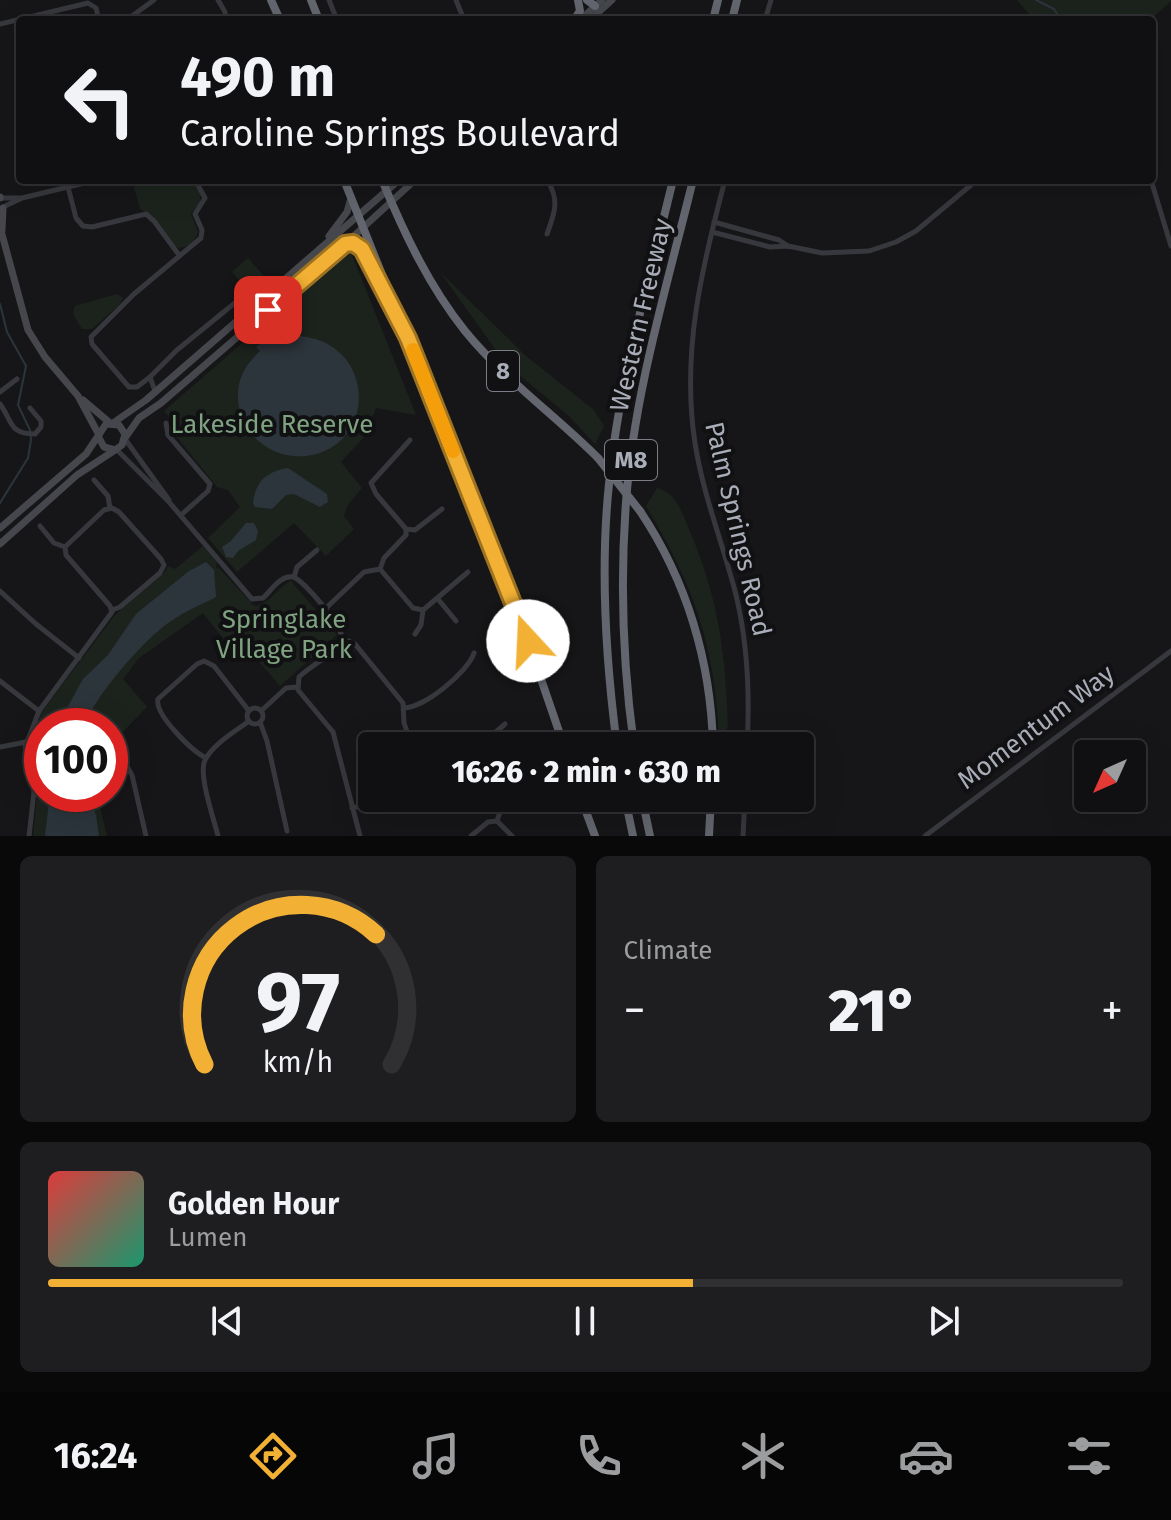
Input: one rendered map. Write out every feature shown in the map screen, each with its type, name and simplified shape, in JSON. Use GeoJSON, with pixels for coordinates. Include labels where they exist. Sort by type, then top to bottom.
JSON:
{"type":"FeatureCollection","features":[{"type":"Feature","properties":{"kind":"highway"},"geometry":{"type":"LineString","coordinates":[[587,0],[604,2]]}},
{"type":"Feature","properties":{"kind":"highway"},"geometry":{"type":"LineString","coordinates":[[346,184],[520,618],[559,732]]}},
{"type":"Feature","properties":{"kind":"highway","name":"8"},"geometry":{"type":"LineString","coordinates":[[384,184],[424,270],[467,333],[506,375],[564,424],[598,458],[640,511],[658,540],[687,601],[704,660],[712,732]]}},
{"type":"Feature","properties":{"kind":"highway","name":"Western Freeway"},"geometry":{"type":"LineString","coordinates":[[615,732],[606,614],[608,486],[627,374],[672,184]]}},
{"type":"Feature","properties":{"kind":"highway","name":"Western Freeway"},"geometry":{"type":"LineString","coordinates":[[633,732],[623,618],[626,502],[640,401],[692,184]]}},
{"type":"Feature","properties":{"kind":"highway"},"geometry":{"type":"LineString","coordinates":[[345,244],[353,243],[362,249],[408,338]]}},
{"type":"Feature","properties":{"kind":"highway"},"geometry":{"type":"LineString","coordinates":[[586,812],[595,836]]}},
{"type":"Feature","properties":{"kind":"highway"},"geometry":{"type":"LineString","coordinates":[[628,812],[633,836]]}},
{"type":"Feature","properties":{"kind":"highway"},"geometry":{"type":"LineString","coordinates":[[645,812],[650,836]]}},
{"type":"Feature","properties":{"kind":"highway"},"geometry":{"type":"LineString","coordinates":[[709,836],[710,812]]}},
{"type":"Feature","properties":{"kind":"main road"},"geometry":{"type":"LineString","coordinates":[[583,16],[604,2]]}},
{"type":"Feature","properties":{"kind":"main road"},"geometry":{"type":"LineString","coordinates":[[0,528],[86,454],[102,427],[132,411],[155,392],[395,184]]}},
{"type":"Feature","properties":{"kind":"main road"},"geometry":{"type":"LineString","coordinates":[[0,544],[77,475],[115,449],[139,418],[345,244],[410,184]]}},
{"type":"Feature","properties":{"kind":"main road"},"geometry":{"type":"LineString","coordinates":[[324,245],[347,212],[351,198]]}},
{"type":"Feature","properties":{"kind":"main road"},"geometry":{"type":"LineString","coordinates":[[1,202],[1,229],[28,330],[45,357],[78,396],[111,423],[122,428],[125,438]]}},
{"type":"Feature","properties":{"kind":"main road"},"geometry":{"type":"LineString","coordinates":[[279,285],[287,294]]}},
{"type":"Feature","properties":{"kind":"main road"},"geometry":{"type":"LineString","coordinates":[[204,351],[211,359]]}},
{"type":"Feature","properties":{"kind":"main road"},"geometry":{"type":"LineString","coordinates":[[78,396],[104,447],[115,449]]}},
{"type":"Feature","properties":{"kind":"street"},"geometry":{"type":"LineString","coordinates":[[132,16],[154,0]]}},
{"type":"Feature","properties":{"kind":"street"},"geometry":{"type":"LineString","coordinates":[[38,16],[88,3],[96,8],[98,16]]}},
{"type":"Feature","properties":{"kind":"street"},"geometry":{"type":"LineString","coordinates":[[1,202],[80,184]]}},
{"type":"Feature","properties":{"kind":"street"},"geometry":{"type":"LineString","coordinates":[[197,184],[205,198],[195,214],[202,234],[196,244],[179,255],[91,335],[92,344],[129,387],[137,387],[236,302],[245,299],[262,301]]}},
{"type":"Feature","properties":{"kind":"street"},"geometry":{"type":"LineString","coordinates":[[547,234],[557,206],[549,184]]}},
{"type":"Feature","properties":{"kind":"street","name":"Palm Springs Road"},"geometry":{"type":"LineString","coordinates":[[724,184],[696,300],[690,347],[690,392],[700,469],[736,596],[744,637],[748,675],[747,732]]}},
{"type":"Feature","properties":{"kind":"street"},"geometry":{"type":"LineString","coordinates":[[712,232],[770,247],[788,246],[842,254],[883,248],[916,231],[972,184]]}},
{"type":"Feature","properties":{"kind":"street"},"geometry":{"type":"LineString","coordinates":[[1152,184],[1171,246]]}},
{"type":"Feature","properties":{"kind":"street"},"geometry":{"type":"LineString","coordinates":[[68,187],[76,218],[83,226],[92,227],[144,214],[151,217],[179,255]]}},
{"type":"Feature","properties":{"kind":"street"},"geometry":{"type":"LineString","coordinates":[[714,222],[779,240],[788,246]]}},
{"type":"Feature","properties":{"kind":"street"},"geometry":{"type":"LineString","coordinates":[[150,377],[155,392]]}},
{"type":"Feature","properties":{"kind":"street"},"geometry":{"type":"LineString","coordinates":[[0,392],[17,379]]}},
{"type":"Feature","properties":{"kind":"street"},"geometry":{"type":"LineString","coordinates":[[0,404],[15,430],[22,434],[35,434],[41,427],[41,421],[30,408]]}},
{"type":"Feature","properties":{"kind":"street"},"geometry":{"type":"LineString","coordinates":[[166,423],[168,435],[210,484],[208,491],[181,515]]}},
{"type":"Feature","properties":{"kind":"street"},"geometry":{"type":"LineString","coordinates":[[125,438],[169,502]]}},
{"type":"Feature","properties":{"kind":"street"},"geometry":{"type":"LineString","coordinates":[[410,440],[371,483],[376,494],[406,529],[415,530],[442,509]]}},
{"type":"Feature","properties":{"kind":"street"},"geometry":{"type":"LineString","coordinates":[[115,449],[181,515],[252,599],[263,598],[282,580],[294,577],[326,608],[342,631],[342,638],[335,649],[299,677],[297,687],[333,732],[360,836]]}},
{"type":"Feature","properties":{"kind":"street"},"geometry":{"type":"LineString","coordinates":[[94,480],[108,496],[110,508]]}},
{"type":"Feature","properties":{"kind":"street"},"geometry":{"type":"LineString","coordinates":[[65,547],[104,510],[110,508],[119,512],[159,556],[164,565],[160,573],[120,607],[112,610]]}},
{"type":"Feature","properties":{"kind":"street"},"geometry":{"type":"LineString","coordinates":[[40,526],[54,543],[65,547]]}},
{"type":"Feature","properties":{"kind":"street"},"geometry":{"type":"LineString","coordinates":[[380,569],[384,558],[404,539],[406,529]]}},
{"type":"Feature","properties":{"kind":"street"},"geometry":{"type":"LineString","coordinates":[[65,547],[66,555],[112,610]]}},
{"type":"Feature","properties":{"kind":"street"},"geometry":{"type":"LineString","coordinates":[[294,577],[297,567],[317,550]]}},
{"type":"Feature","properties":{"kind":"street"},"geometry":{"type":"LineString","coordinates":[[326,608],[364,572],[380,569]]}},
{"type":"Feature","properties":{"kind":"street"},"geometry":{"type":"LineString","coordinates":[[380,569],[413,608],[423,610]]}},
{"type":"Feature","properties":{"kind":"street"},"geometry":{"type":"LineString","coordinates":[[415,634],[421,625],[423,610],[468,572]]}},
{"type":"Feature","properties":{"kind":"street"},"geometry":{"type":"LineString","coordinates":[[0,591],[79,658]]}},
{"type":"Feature","properties":{"kind":"street"},"geometry":{"type":"LineString","coordinates":[[438,599],[456,621]]}},
{"type":"Feature","properties":{"kind":"street"},"geometry":{"type":"LineString","coordinates":[[41,708],[109,620],[112,610]]}},
{"type":"Feature","properties":{"kind":"street"},"geometry":{"type":"LineString","coordinates":[[342,638],[355,644],[398,696],[404,708],[406,732]]}},
{"type":"Feature","properties":{"kind":"street","name":"Momentum Way"},"geometry":{"type":"LineString","coordinates":[[925,836],[1171,651]]}},
{"type":"Feature","properties":{"kind":"street"},"geometry":{"type":"LineString","coordinates":[[404,708],[425,703],[467,665],[474,653]]}},
{"type":"Feature","properties":{"kind":"street"},"geometry":{"type":"LineString","coordinates":[[206,758],[192,749],[158,710],[158,699],[204,661],[214,666],[249,711],[249,721],[206,758],[203,776],[218,836]]}},
{"type":"Feature","properties":{"kind":"street"},"geometry":{"type":"LineString","coordinates":[[0,681],[35,708]]}},
{"type":"Feature","properties":{"kind":"street"},"geometry":{"type":"LineString","coordinates":[[261,711],[286,688],[297,687]]}},
{"type":"Feature","properties":{"kind":"street"},"geometry":{"type":"LineString","coordinates":[[249,711],[261,711]]}},
{"type":"Feature","properties":{"kind":"street"},"geometry":{"type":"LineString","coordinates":[[261,711],[263,716],[260,722],[287,831]]}},
{"type":"Feature","properties":{"kind":"street"},"geometry":{"type":"LineString","coordinates":[[249,721],[253,724],[260,722]]}},
{"type":"Feature","properties":{"kind":"street"},"geometry":{"type":"LineString","coordinates":[[496,732],[505,724]]}},
{"type":"Feature","properties":{"kind":"street"},"geometry":{"type":"LineString","coordinates":[[4,747],[24,745]]}},
{"type":"Feature","properties":{"kind":"street"},"geometry":{"type":"LineString","coordinates":[[128,768],[146,836]]}},
{"type":"Feature","properties":{"kind":"street"},"geometry":{"type":"LineString","coordinates":[[352,808],[358,807]]}},
{"type":"Feature","properties":{"kind":"street"},"geometry":{"type":"LineString","coordinates":[[29,836],[32,812]]}},
{"type":"Feature","properties":{"kind":"street"},"geometry":{"type":"LineString","coordinates":[[497,821],[500,812]]}},
{"type":"Feature","properties":{"kind":"street"},"geometry":{"type":"LineString","coordinates":[[743,836],[744,812]]}},
{"type":"Feature","properties":{"kind":"street"},"geometry":{"type":"LineString","coordinates":[[471,836],[488,822],[497,821]]}},
{"type":"Feature","properties":{"kind":"street"},"geometry":{"type":"LineString","coordinates":[[497,821],[512,836]]}},
{"type":"Feature","properties":{"kind":"green space"},"geometry":{"type":"Polygon","coordinates":[[[1017,0],[1171,0],[1154,16],[1031,16],[1017,0]]]}},
{"type":"Feature","properties":{"kind":"green space"},"geometry":{"type":"Polygon","coordinates":[[[133,184],[193,184],[201,195],[191,214],[197,235],[187,246],[176,247],[153,216],[140,209],[133,184]]]}},
{"type":"Feature","properties":{"kind":"green space","name":"Lakeside Reserve"},"geometry":{"type":"Polygon","coordinates":[[[350,250],[416,415],[376,408],[365,436],[341,462],[362,488],[347,506],[344,516],[354,529],[326,556],[294,523],[237,572],[208,538],[240,507],[228,490],[217,487],[176,436],[175,424],[164,411],[350,250]]]}},
{"type":"Feature","properties":{"kind":"green space"},"geometry":{"type":"Polygon","coordinates":[[[248,258],[270,283],[254,297],[232,272],[248,258]]]}},
{"type":"Feature","properties":{"kind":"green space"},"geometry":{"type":"Polygon","coordinates":[[[440,272],[526,356],[594,410],[604,426],[595,444],[569,416],[518,374],[498,353],[440,272]]]}},
{"type":"Feature","properties":{"kind":"green space"},"geometry":{"type":"Polygon","coordinates":[[[117,294],[123,298],[120,304],[92,329],[82,329],[73,314],[75,306],[117,294]]]}},
{"type":"Feature","properties":{"kind":"green space"},"geometry":{"type":"Polygon","coordinates":[[[657,488],[669,494],[681,510],[699,555],[719,626],[728,727],[724,732],[719,732],[713,674],[699,617],[677,563],[646,506],[657,488]]]}},
{"type":"Feature","properties":{"kind":"green space","name":"Springlake Village Park"},"geometry":{"type":"Polygon","coordinates":[[[203,546],[217,562],[216,569],[218,567],[254,606],[265,603],[291,581],[337,635],[280,686],[236,635],[226,642],[203,613],[139,658],[123,679],[147,707],[128,727],[128,708],[45,708],[115,615],[164,573],[168,566],[175,569],[203,546]]]}},
{"type":"Feature","properties":{"kind":"green space"},"geometry":{"type":"Polygon","coordinates":[[[35,812],[101,812],[107,836],[33,836],[35,812]]]}},
{"type":"Feature","properties":{"kind":"shaded area"},"geometry":{"type":"Polygon","coordinates":[[[278,325],[285,336],[315,339],[338,351],[352,369],[358,390],[357,412],[348,433],[331,448],[306,456],[283,454],[263,445],[248,428],[239,407],[238,392],[243,373],[260,351],[256,347],[273,335],[278,325]]]}},
{"type":"Feature","properties":{"kind":"shaded area"},"geometry":{"type":"Polygon","coordinates":[[[288,468],[327,494],[328,502],[320,507],[294,494],[286,495],[272,509],[255,507],[254,495],[263,479],[288,468]]]}},
{"type":"Feature","properties":{"kind":"shaded area"},"geometry":{"type":"Polygon","coordinates":[[[246,523],[254,523],[258,531],[256,540],[238,551],[233,558],[226,557],[222,547],[246,523]]]}},
{"type":"Feature","properties":{"kind":"shaded area"},"geometry":{"type":"Polygon","coordinates":[[[206,562],[214,570],[216,597],[176,617],[159,630],[109,684],[93,708],[67,708],[83,679],[108,655],[136,614],[189,571],[206,562]]]}},
{"type":"Feature","properties":{"kind":"shaded area"},"geometry":{"type":"Polygon","coordinates":[[[48,812],[95,812],[99,836],[45,836],[48,812]]]}},
{"type":"Feature","properties":{"kind":"waterway"},"geometry":{"type":"LineString","coordinates":[[1036,0],[1054,9],[1058,16]]}},
{"type":"Feature","properties":{"kind":"waterway"},"geometry":{"type":"LineString","coordinates":[[0,304],[7,332],[26,366],[18,405],[30,430],[31,440],[28,458],[0,503]]}},
{"type":"Feature","properties":{"kind":"slow traffic"},"geometry":{"type":"LineString","coordinates":[[413,350],[453,451]]}},
{"type":"Feature","properties":{"kind":"route"},"geometry":{"type":"LineString","coordinates":[[268,310],[345,244],[353,243],[362,249],[408,338],[528,641]]}}]}
